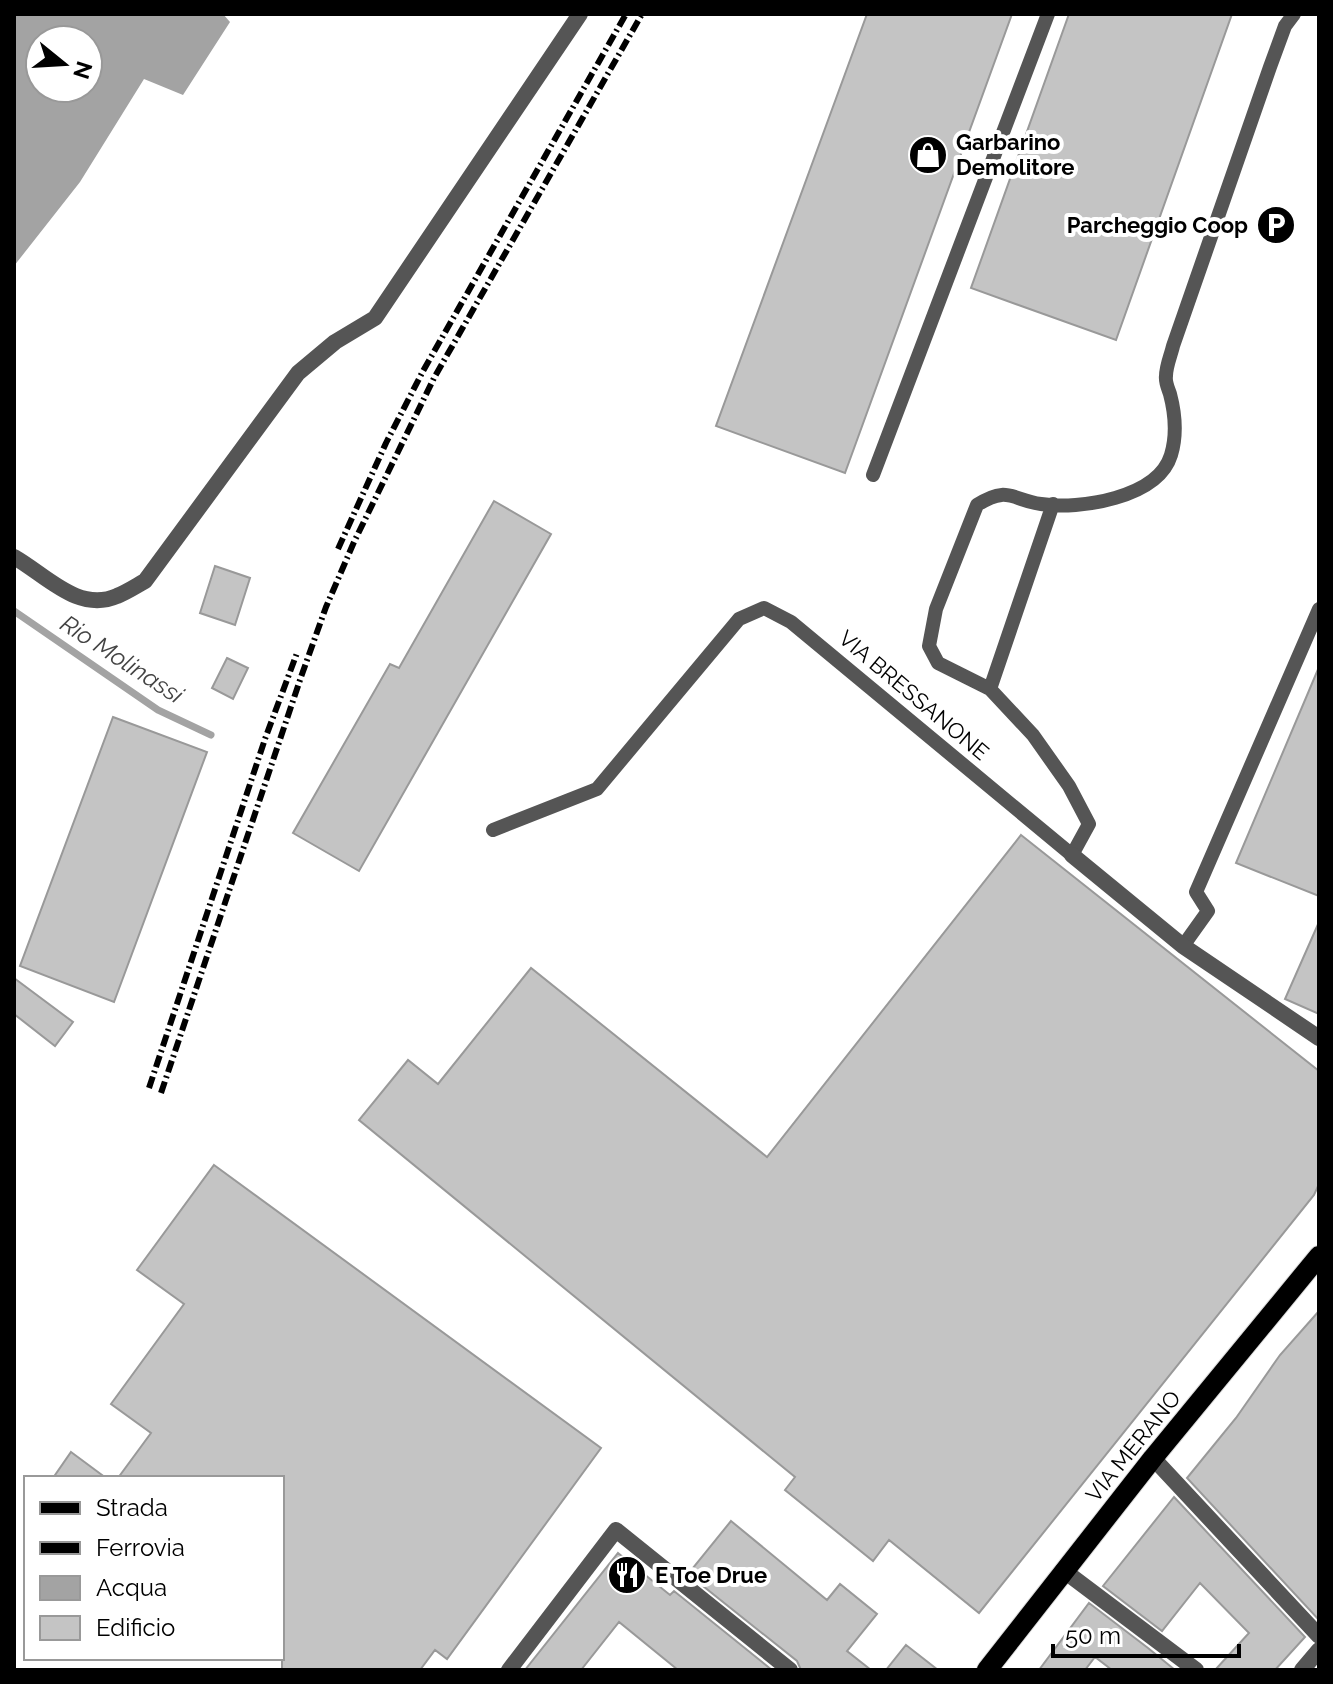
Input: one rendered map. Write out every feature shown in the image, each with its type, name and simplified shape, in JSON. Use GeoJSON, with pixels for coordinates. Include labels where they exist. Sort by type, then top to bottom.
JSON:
{"type":"FeatureCollection","features":[{"type":"Feature","properties":{"kind":"main road","name":"VIA MERANO"},"geometry":{"type":"LineString","coordinates":[[987,1670],[1153,1458],[1318,1260]]}},
{"type":"Feature","properties":{"kind":"street"},"geometry":{"type":"LineString","coordinates":[[14,557],[73,596],[92,601],[115,597],[145,581],[298,373],[335,342],[375,318],[580,14]]}},
{"type":"Feature","properties":{"kind":"street","name":"VIA BRESSANONE"},"geometry":{"type":"LineString","coordinates":[[1072,855],[1183,946],[1319,1038]]}},
{"type":"Feature","properties":{"kind":"street"},"geometry":{"type":"LineString","coordinates":[[1153,1458],[1319,1636]]}},
{"type":"Feature","properties":{"kind":"street"},"geometry":{"type":"LineString","coordinates":[[509,1670],[616,1530],[790,1670]]}},
{"type":"Feature","properties":{"kind":"street"},"geometry":{"type":"LineString","coordinates":[[1063,1570],[1196,1670]]}},
{"type":"Feature","properties":{"kind":"street"},"geometry":{"type":"LineString","coordinates":[[1302,1670],[1319,1650]]}},
{"type":"Feature","properties":{"kind":"lane"},"geometry":{"type":"LineString","coordinates":[[873,475],[1048,14]]}},
{"type":"Feature","properties":{"kind":"lane"},"geometry":{"type":"LineString","coordinates":[[1072,855],[1089,824],[1069,786],[1033,735],[990,689],[938,663],[929,646],[936,609],[977,505],[989,497],[1014,494],[1039,504],[1071,504],[1126,496],[1153,482],[1171,458],[1175,430],[1165,379],[1173,346],[1270,67],[1285,26],[1294,14]]}},
{"type":"Feature","properties":{"kind":"lane"},"geometry":{"type":"LineString","coordinates":[[990,689],[1053,504]]}},
{"type":"Feature","properties":{"kind":"lane","name":"VIA BRESSANONE"},"geometry":{"type":"LineString","coordinates":[[493,830],[597,789],[739,619],[764,608],[791,622],[1072,855]]}},
{"type":"Feature","properties":{"kind":"lane"},"geometry":{"type":"LineString","coordinates":[[1183,946],[1208,911],[1196,892],[1319,609]]}},
{"type":"Feature","properties":{"kind":"water"},"geometry":{"type":"Polygon","coordinates":[[[14,14],[223,14],[230,22],[183,95],[144,79],[80,182],[14,266],[14,14]]]}},
{"type":"Feature","properties":{"kind":"building"},"geometry":{"type":"Polygon","coordinates":[[[867,14],[1012,14],[845,473],[716,426],[867,14]]]}},
{"type":"Feature","properties":{"kind":"building"},"geometry":{"type":"Polygon","coordinates":[[[1069,14],[1232,14],[1116,340],[971,288],[1069,14]]]}},
{"type":"Feature","properties":{"kind":"building"},"geometry":{"type":"Polygon","coordinates":[[[494,501],[551,534],[359,871],[293,833],[390,664],[399,668],[494,501]]]}},
{"type":"Feature","properties":{"kind":"building"},"geometry":{"type":"Polygon","coordinates":[[[215,566],[250,578],[235,625],[200,613],[215,566]]]}},
{"type":"Feature","properties":{"kind":"building"},"geometry":{"type":"Polygon","coordinates":[[[227,658],[248,668],[233,699],[212,688],[227,658]]]}},
{"type":"Feature","properties":{"kind":"building"},"geometry":{"type":"Polygon","coordinates":[[[1319,667],[1319,896],[1236,863],[1319,667]]]}},
{"type":"Feature","properties":{"kind":"building"},"geometry":{"type":"Polygon","coordinates":[[[113,717],[207,752],[114,1002],[20,966],[113,717]]]}},
{"type":"Feature","properties":{"kind":"building"},"geometry":{"type":"Polygon","coordinates":[[[1021,835],[1319,1071],[1319,1184],[1314,1195],[979,1613],[889,1540],[873,1561],[785,1490],[795,1477],[359,1120],[408,1060],[438,1084],[531,968],[767,1157],[1021,835]]]}},
{"type":"Feature","properties":{"kind":"building"},"geometry":{"type":"Polygon","coordinates":[[[1319,922],[1319,1014],[1285,999],[1319,922]]]}},
{"type":"Feature","properties":{"kind":"building"},"geometry":{"type":"Polygon","coordinates":[[[14,978],[73,1022],[55,1046],[14,1014],[14,978]]]}},
{"type":"Feature","properties":{"kind":"building"},"geometry":{"type":"Polygon","coordinates":[[[214,1165],[601,1448],[447,1659],[435,1650],[420,1670],[282,1670],[284,1476],[119,1476],[151,1433],[111,1404],[184,1304],[137,1270],[214,1165]]]}},
{"type":"Feature","properties":{"kind":"building"},"geometry":{"type":"Polygon","coordinates":[[[1319,1311],[1319,1620],[1187,1478],[1236,1418],[1280,1355],[1319,1311]]]}},
{"type":"Feature","properties":{"kind":"building"},"geometry":{"type":"Polygon","coordinates":[[[71,1452],[103,1476],[54,1476],[71,1452]]]}},
{"type":"Feature","properties":{"kind":"building"},"geometry":{"type":"Polygon","coordinates":[[[1174,1497],[1305,1637],[1275,1670],[1215,1670],[1249,1633],[1200,1583],[1162,1631],[1103,1586],[1174,1497]]]}},
{"type":"Feature","properties":{"kind":"building"},"geometry":{"type":"Polygon","coordinates":[[[731,1521],[827,1600],[840,1584],[877,1614],[847,1651],[871,1670],[801,1670],[797,1661],[688,1574],[731,1521]]]}},
{"type":"Feature","properties":{"kind":"building"},"geometry":{"type":"Polygon","coordinates":[[[618,1553],[670,1595],[674,1591],[772,1670],[678,1670],[619,1622],[581,1670],[525,1670],[618,1553]]]}},
{"type":"Feature","properties":{"kind":"building"},"geometry":{"type":"Polygon","coordinates":[[[1089,1603],[1175,1670],[1112,1670],[1095,1657],[1085,1670],[1039,1670],[1089,1603]]]}},
{"type":"Feature","properties":{"kind":"building"},"geometry":{"type":"Polygon","coordinates":[[[906,1645],[938,1670],[886,1670],[906,1645]]]}},
{"type":"Feature","properties":{"kind":"waterway","name":"Rio Molinassi"},"geometry":{"type":"LineString","coordinates":[[14,611],[158,710],[211,735]]}},
{"type":"Feature","properties":{"kind":"railway"},"geometry":{"type":"LineString","coordinates":[[338,549],[423,371],[626,14]]}},
{"type":"Feature","properties":{"kind":"railway"},"geometry":{"type":"LineString","coordinates":[[161,1093],[301,677],[354,542],[434,378],[642,14]]}},
{"type":"Feature","properties":{"kind":"railway"},"geometry":{"type":"LineString","coordinates":[[149,1088],[265,739],[297,653]]}},
{"type":"Feature","properties":{"kind":"place","name":"Garbarino Demolitore"},"geometry":{"type":"Point","coordinates":[928,155]}},
{"type":"Feature","properties":{"kind":"place","name":"Parcheggio Coop"},"geometry":{"type":"Point","coordinates":[1276,225]}},
{"type":"Feature","properties":{"kind":"place","name":"E Toe Drue"},"geometry":{"type":"Point","coordinates":[627,1575]}}]}
